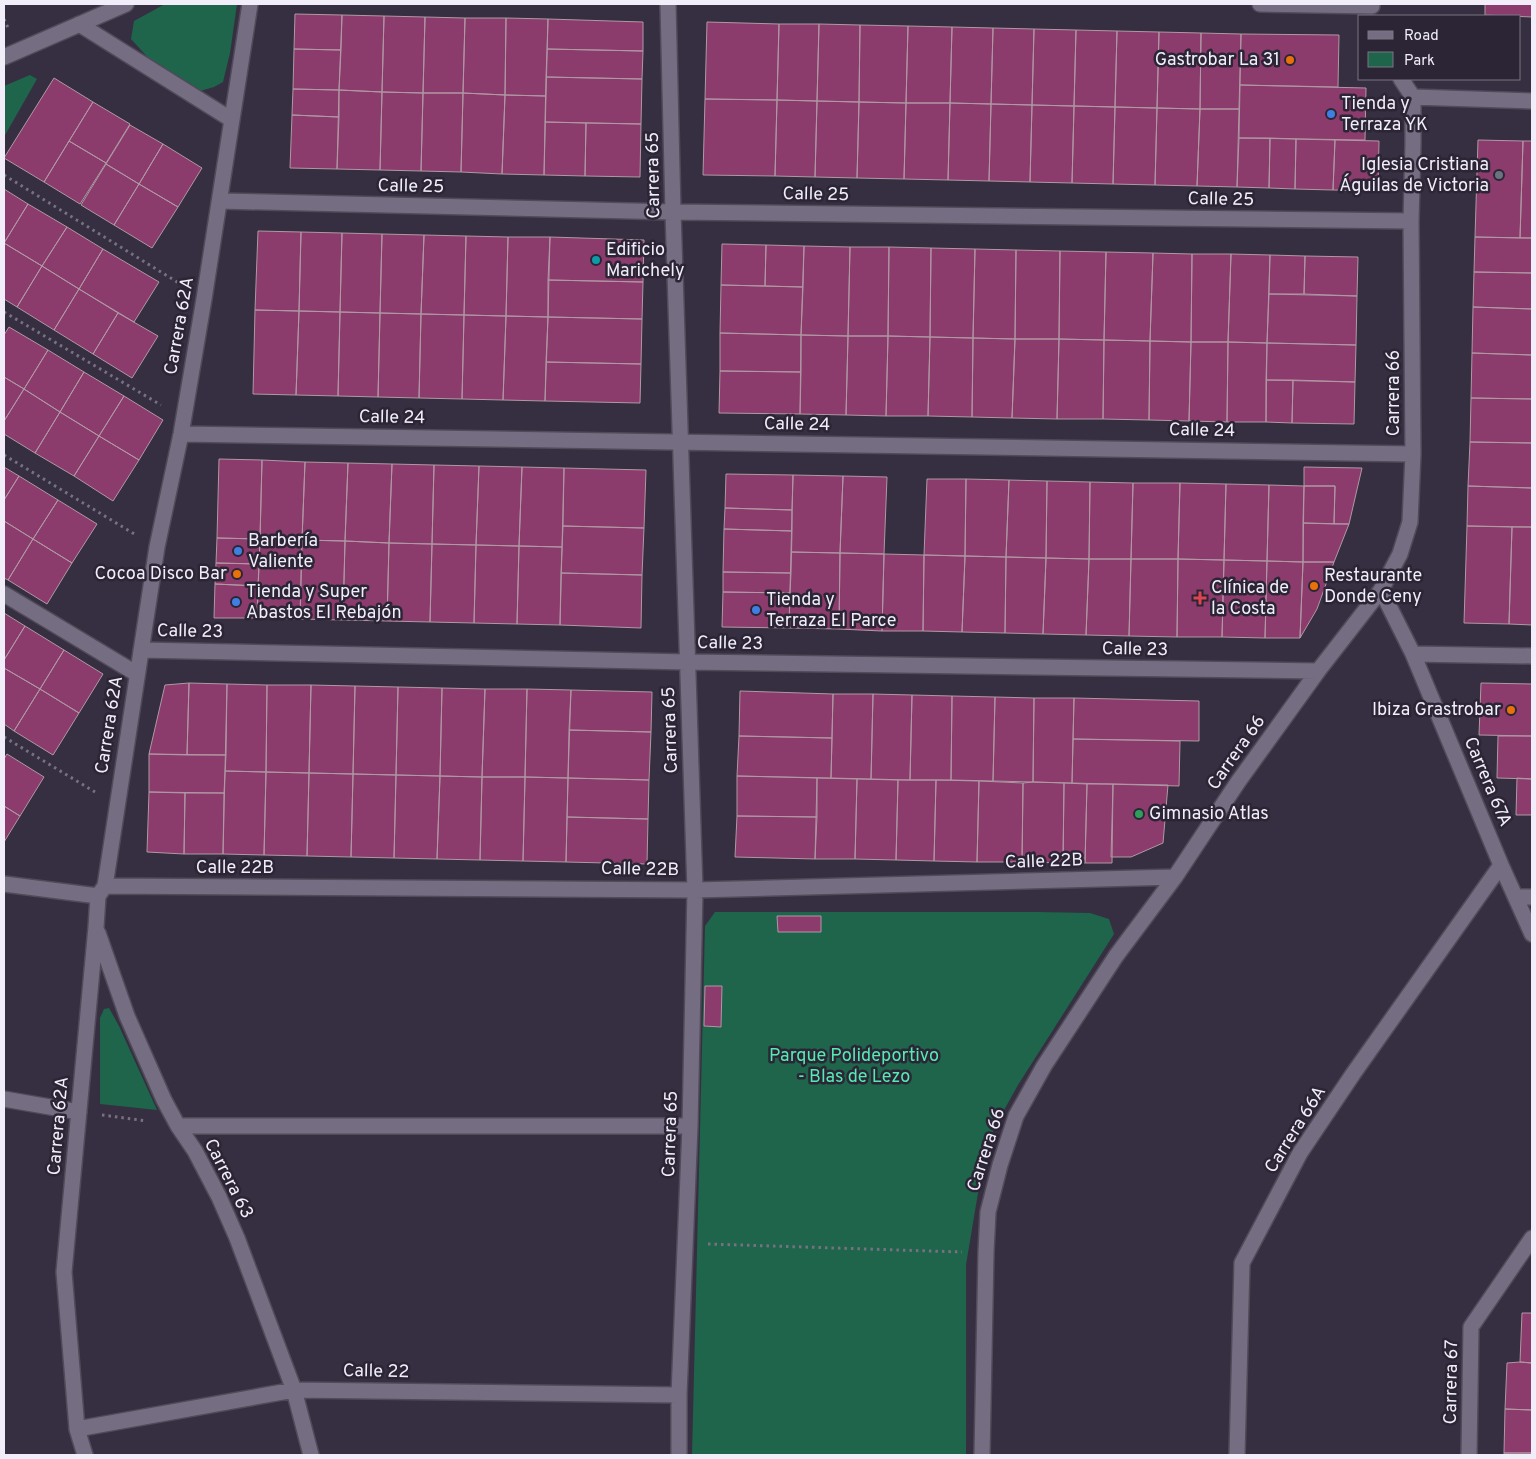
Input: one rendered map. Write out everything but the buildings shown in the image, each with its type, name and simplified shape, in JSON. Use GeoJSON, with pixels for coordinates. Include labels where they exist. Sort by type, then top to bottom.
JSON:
{"type":"FeatureCollection","features":[{"type":"Feature","properties":{"kind":"street"},"geometry":{"type":"LineString","coordinates":[[4,57],[126,4]]}},
{"type":"Feature","properties":{"kind":"street","name":"Carrera 62A"},"geometry":{"type":"LineString","coordinates":[[85,1455],[77,1429],[64,1272],[96,927],[157,547],[181,434],[204,299],[250,4]]}},
{"type":"Feature","properties":{"kind":"street","name":"Carrera 65"},"geometry":{"type":"LineString","coordinates":[[668,4],[695,890],[690,1126],[679,1395],[679,1455]]}},
{"type":"Feature","properties":{"kind":"street"},"geometry":{"type":"LineString","coordinates":[[1260,4],[1373,9]]}},
{"type":"Feature","properties":{"kind":"street"},"geometry":{"type":"LineString","coordinates":[[79,24],[232,120]]}},
{"type":"Feature","properties":{"kind":"street"},"geometry":{"type":"LineString","coordinates":[[1402,80],[1413,97],[1532,101]]}},
{"type":"Feature","properties":{"kind":"street","name":"Carrera 66"},"geometry":{"type":"LineString","coordinates":[[982,1455],[988,1212],[1000,1165],[1016,1116],[1044,1066],[1116,956],[1175,877],[1238,782],[1318,671],[1381,590],[1400,554],[1410,522],[1413,454],[1411,221],[1414,144],[1413,97]]}},
{"type":"Feature","properties":{"kind":"street","name":"Calle 25"},"geometry":{"type":"LineString","coordinates":[[220,201],[673,212],[1411,221]]}},
{"type":"Feature","properties":{"kind":"street","name":"Calle 24"},"geometry":{"type":"LineString","coordinates":[[181,434],[1413,454]]}},
{"type":"Feature","properties":{"kind":"street","name":"Carrera 67A"},"geometry":{"type":"LineString","coordinates":[[1381,590],[1413,654],[1501,865],[1532,934]]}},
{"type":"Feature","properties":{"kind":"street"},"geometry":{"type":"LineString","coordinates":[[4,594],[137,674]]}},
{"type":"Feature","properties":{"kind":"street","name":"Calle 23"},"geometry":{"type":"LineString","coordinates":[[141,650],[687,662],[1318,671]]}},
{"type":"Feature","properties":{"kind":"street"},"geometry":{"type":"LineString","coordinates":[[1413,654],[1532,656]]}},
{"type":"Feature","properties":{"kind":"street","name":"Carrera 66A"},"geometry":{"type":"LineString","coordinates":[[1237,1455],[1242,1263],[1300,1153],[1353,1074],[1501,865]]}},
{"type":"Feature","properties":{"kind":"street","name":"Calle 22B"},"geometry":{"type":"LineString","coordinates":[[4,884],[101,891],[695,890],[1175,877]]}},
{"type":"Feature","properties":{"kind":"street"},"geometry":{"type":"LineString","coordinates":[[1516,897],[1532,897]]}},
{"type":"Feature","properties":{"kind":"street","name":"Carrera 63"},"geometry":{"type":"LineString","coordinates":[[96,927],[127,1016],[164,1100],[178,1126],[195,1151],[219,1196],[237,1238],[294,1390],[311,1455]]}},
{"type":"Feature","properties":{"kind":"street"},"geometry":{"type":"LineString","coordinates":[[4,1099],[79,1112]]}},
{"type":"Feature","properties":{"kind":"street"},"geometry":{"type":"LineString","coordinates":[[178,1126],[690,1126]]}},
{"type":"Feature","properties":{"kind":"street","name":"Carrera 67"},"geometry":{"type":"LineString","coordinates":[[1469,1455],[1471,1327],[1532,1238]]}},
{"type":"Feature","properties":{"kind":"street","name":"Calle 22"},"geometry":{"type":"LineString","coordinates":[[77,1429],[294,1390],[679,1395]]}},
{"type":"Feature","properties":{"kind":"path"},"geometry":{"type":"LineString","coordinates":[[4,175],[204,299]]}},
{"type":"Feature","properties":{"kind":"path"},"geometry":{"type":"LineString","coordinates":[[4,312],[183,418]]}},
{"type":"Feature","properties":{"kind":"path"},"geometry":{"type":"LineString","coordinates":[[4,455],[157,547]]}},
{"type":"Feature","properties":{"kind":"path"},"geometry":{"type":"LineString","coordinates":[[4,737],[116,805]]}},
{"type":"Feature","properties":{"kind":"path"},"geometry":{"type":"LineString","coordinates":[[79,1112],[178,1126]]}},
{"type":"Feature","properties":{"kind":"path"},"geometry":{"type":"LineString","coordinates":[[685,1244],[986,1252]]}},
{"type":"Feature","properties":{"kind":"green space"},"geometry":{"type":"Polygon","coordinates":[[[165,4],[237,4],[230,53],[223,82],[200,91],[151,61],[131,39],[134,21],[165,4]]]}},
{"type":"Feature","properties":{"kind":"green space"},"geometry":{"type":"Polygon","coordinates":[[[30,75],[37,79],[4,137],[4,86],[30,75]]]}},
{"type":"Feature","properties":{"kind":"green space","name":"Parque Polideportivo - Blas de Lezo"},"geometry":{"type":"Polygon","coordinates":[[[715,912],[1038,912],[1090,913],[1109,919],[1114,934],[1018,1085],[994,1128],[981,1175],[966,1265],[966,1455],[692,1455],[705,926],[715,912]]]}},
{"type":"Feature","properties":{"kind":"green space"},"geometry":{"type":"Polygon","coordinates":[[[109,1008],[157,1110],[100,1104],[100,1018],[104,1009],[109,1008]]]}},
{"type":"Feature","properties":{"kind":"place","name":"Gastrobar La 31"},"geometry":{"type":"Point","coordinates":[1290,60]}},
{"type":"Feature","properties":{"kind":"place","name":"Tienda y Terraza YK"},"geometry":{"type":"Point","coordinates":[1331,114]}},
{"type":"Feature","properties":{"kind":"place","name":"Iglesia Cristiana Águilas de Victoria"},"geometry":{"type":"Point","coordinates":[1499,175]}},
{"type":"Feature","properties":{"kind":"place","name":"Edificio Marichely"},"geometry":{"type":"Point","coordinates":[596,260]}},
{"type":"Feature","properties":{"kind":"place","name":"Barbería Valiente"},"geometry":{"type":"Point","coordinates":[238,551]}},
{"type":"Feature","properties":{"kind":"place","name":"Cocoa Disco Bar"},"geometry":{"type":"Point","coordinates":[237,574]}},
{"type":"Feature","properties":{"kind":"place","name":"Restaurante Donde Ceny"},"geometry":{"type":"Point","coordinates":[1314,586]}},
{"type":"Feature","properties":{"kind":"place","name":"Clínica de la Costa"},"geometry":{"type":"Point","coordinates":[1200,598]}},
{"type":"Feature","properties":{"kind":"place","name":"Tienda y Super Abastos El Rebajón"},"geometry":{"type":"Point","coordinates":[236,602]}},
{"type":"Feature","properties":{"kind":"place","name":"Tienda y Terraza El Parce"},"geometry":{"type":"Point","coordinates":[756,610]}},
{"type":"Feature","properties":{"kind":"place","name":"Ibiza Grastrobar"},"geometry":{"type":"Point","coordinates":[1511,710]}},
{"type":"Feature","properties":{"kind":"place","name":"Gimnasio Atlas"},"geometry":{"type":"Point","coordinates":[1139,814]}}]}
